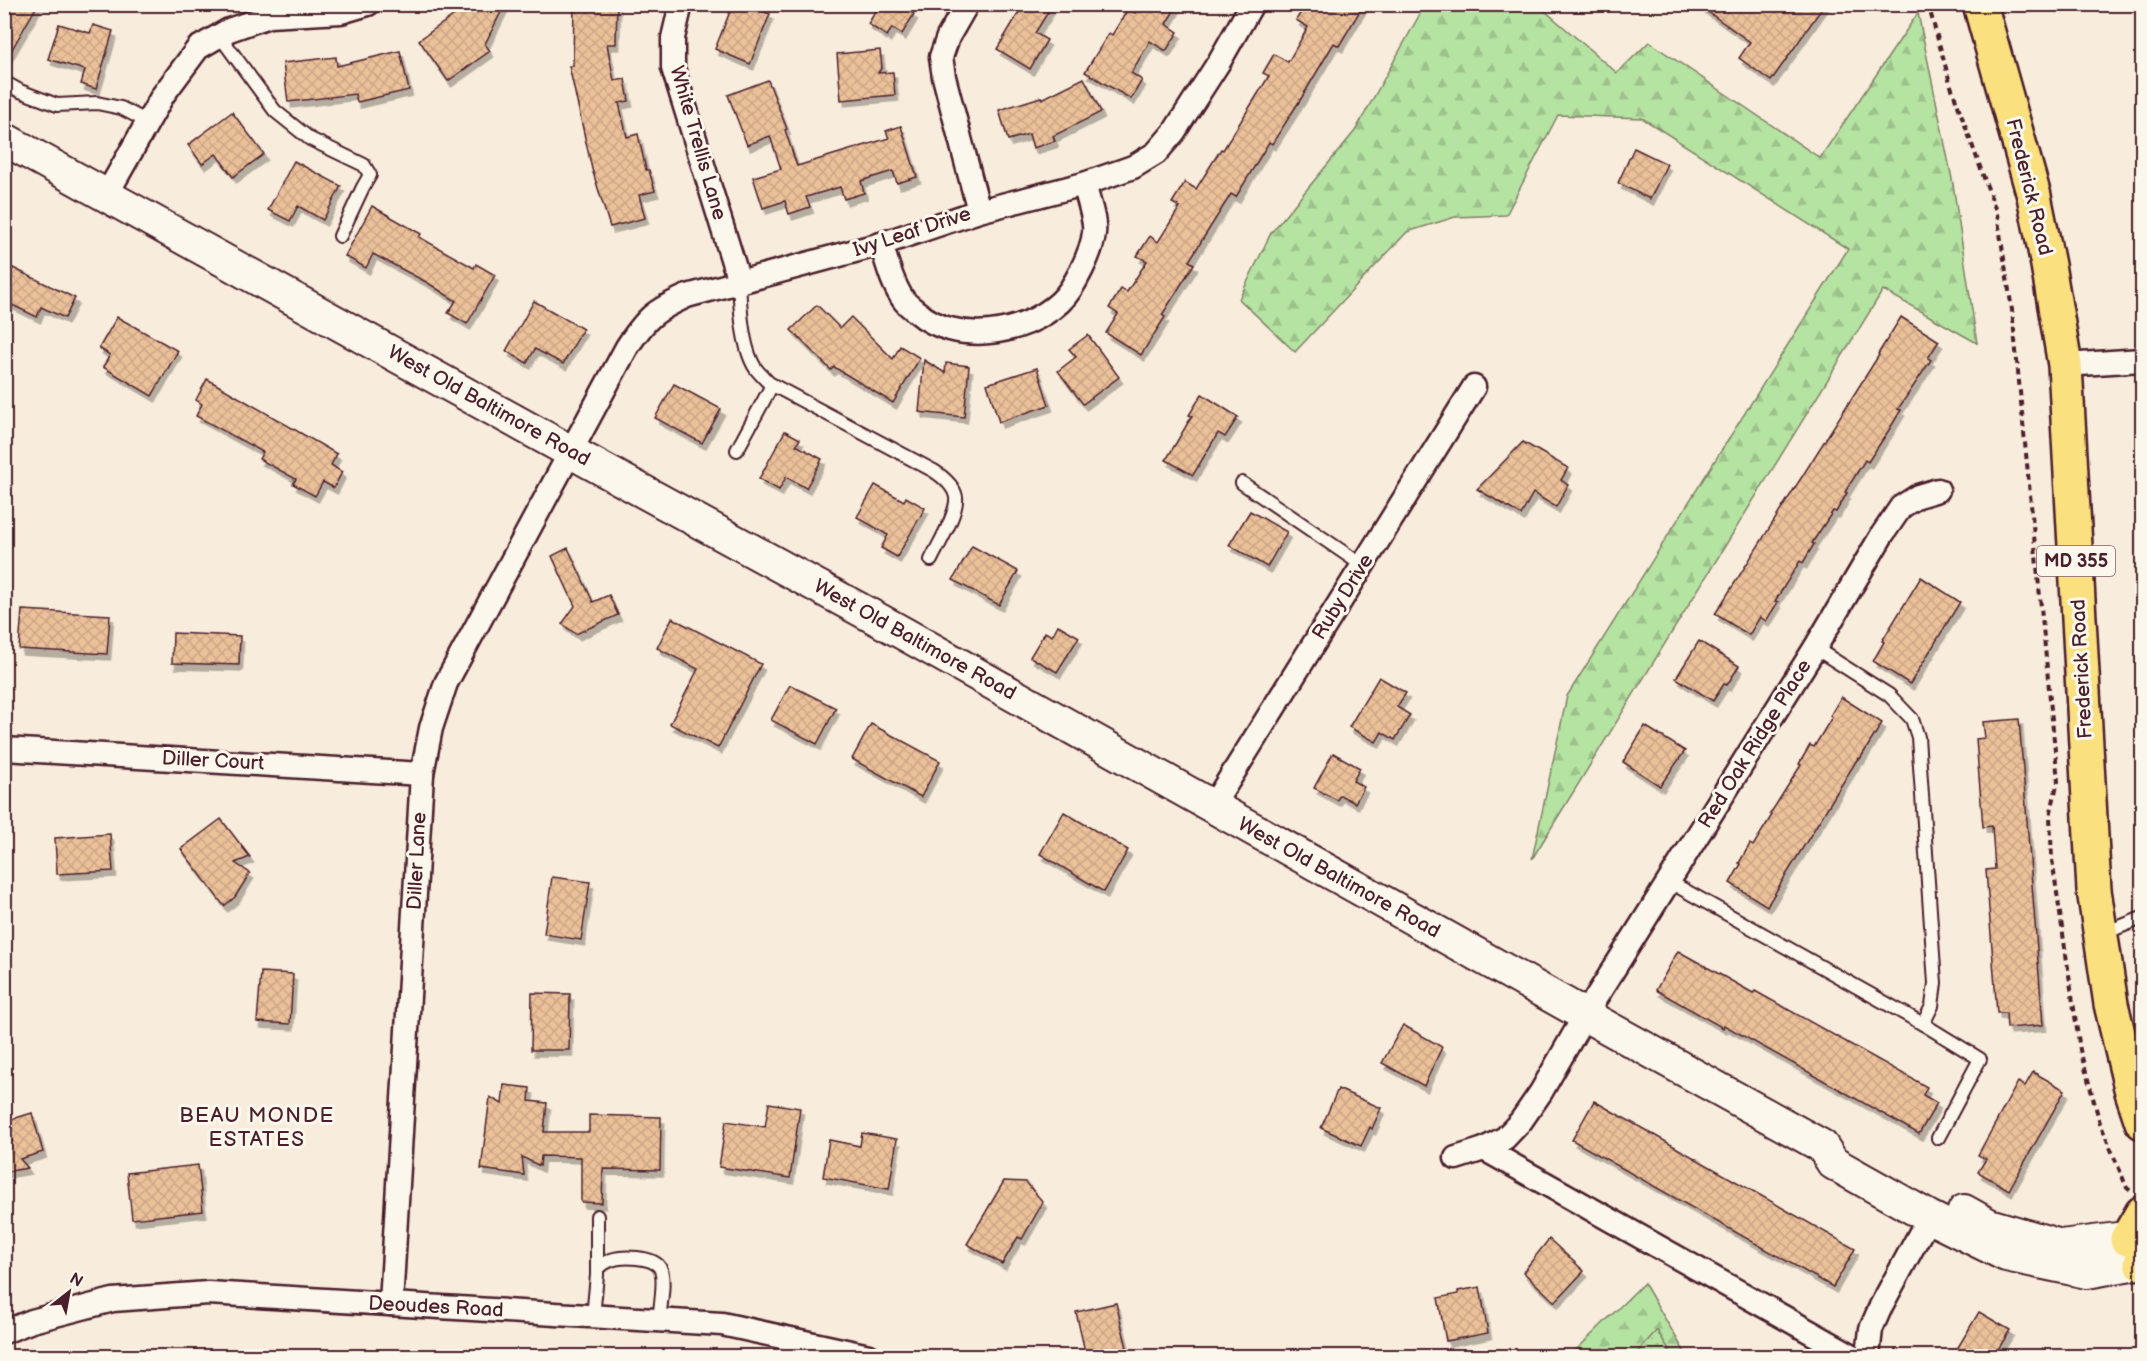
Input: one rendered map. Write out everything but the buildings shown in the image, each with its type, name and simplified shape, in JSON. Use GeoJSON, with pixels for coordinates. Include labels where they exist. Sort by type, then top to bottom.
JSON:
{"type":"FeatureCollection","features":[{"type":"Feature","properties":{"kind":"main road","name":"Frederick Road"},"geometry":{"type":"LineString","coordinates":[[1980,4],[2034,196],[2065,365],[2094,890],[2112,1004],[2132,1092],[2142,1122]]}},
{"type":"Feature","properties":{"kind":"main road"},"geometry":{"type":"LineString","coordinates":[[2132,1092],[2142,1144]]}},
{"type":"Feature","properties":{"kind":"street"},"geometry":{"type":"LineString","coordinates":[[107,194],[178,73],[198,48],[267,10],[341,12],[368,4]]}},
{"type":"Feature","properties":{"kind":"street","name":"White Trellis Lane"},"geometry":{"type":"LineString","coordinates":[[681,4],[673,38],[673,68],[739,280]]}},
{"type":"Feature","properties":{"kind":"street"},"geometry":{"type":"LineString","coordinates":[[967,4],[948,37],[941,57],[978,211]]}},
{"type":"Feature","properties":{"kind":"street","name":"Ivy Leaf Drive"},"geometry":{"type":"LineString","coordinates":[[571,452],[641,326],[660,308],[687,296],[739,280],[881,244],[978,211],[1084,184],[1133,167],[1156,153],[1180,122],[1252,4]]}},
{"type":"Feature","properties":{"kind":"street","name":"West Old Baltimore Road"},"geometry":{"type":"LineString","coordinates":[[4,140],[107,194],[571,452],[892,627],[1822,1146],[1833,1163],[1929,1217],[2006,1255],[2087,1272],[2140,1246]]}},
{"type":"Feature","properties":{"kind":"street"},"geometry":{"type":"LineString","coordinates":[[881,244],[903,300],[921,316],[938,326],[958,332],[991,331],[1016,327],[1038,317],[1061,302],[1074,283],[1086,258],[1095,232],[1084,184]]}},
{"type":"Feature","properties":{"kind":"street"},"geometry":{"type":"LineString","coordinates":[[2065,365],[2142,360]]}},
{"type":"Feature","properties":{"kind":"street","name":"Ruby Drive"},"geometry":{"type":"LineString","coordinates":[[1212,807],[1473,387]]}},
{"type":"Feature","properties":{"kind":"street","name":"Diller Lane"},"geometry":{"type":"LineString","coordinates":[[391,1304],[422,774],[430,728],[446,683],[571,452]]}},
{"type":"Feature","properties":{"kind":"street","name":"Red Oak Ridge Place"},"geometry":{"type":"LineString","coordinates":[[1456,1158],[1484,1149],[1505,1138],[1521,1121],[1901,507],[1918,496],[1938,490]]}},
{"type":"Feature","properties":{"kind":"street","name":"Diller Court"},"geometry":{"type":"LineString","coordinates":[[4,749],[422,774]]}},
{"type":"Feature","properties":{"kind":"street","name":"West Old Baltimore Road"},"geometry":{"type":"LineString","coordinates":[[1822,1146],[1842,1143],[1989,1225],[2061,1246],[2140,1246]]}},
{"type":"Feature","properties":{"kind":"street"},"geometry":{"type":"LineString","coordinates":[[1484,1149],[1853,1356]]}},
{"type":"Feature","properties":{"kind":"street"},"geometry":{"type":"LineString","coordinates":[[1868,1356],[1871,1329],[1881,1306],[1929,1217]]}},
{"type":"Feature","properties":{"kind":"street","name":"Deoudes Road"},"geometry":{"type":"LineString","coordinates":[[4,1332],[32,1321],[113,1300],[208,1293],[722,1324],[869,1356]]}},
{"type":"Feature","properties":{"kind":"lane"},"geometry":{"type":"LineString","coordinates":[[219,35],[275,111],[310,139],[364,165],[370,175],[340,236]]}},
{"type":"Feature","properties":{"kind":"lane"},"geometry":{"type":"LineString","coordinates":[[4,82],[20,91],[57,105],[97,103],[121,108],[148,122]]}},
{"type":"Feature","properties":{"kind":"lane"},"geometry":{"type":"LineString","coordinates":[[739,280],[740,309],[746,341],[755,368],[772,385],[944,477],[956,497],[952,515],[931,560]]}},
{"type":"Feature","properties":{"kind":"lane"},"geometry":{"type":"LineString","coordinates":[[737,450],[772,385]]}},
{"type":"Feature","properties":{"kind":"lane"},"geometry":{"type":"LineString","coordinates":[[1242,483],[1362,565]]}},
{"type":"Feature","properties":{"kind":"lane"},"geometry":{"type":"LineString","coordinates":[[1815,648],[1889,695],[1912,719],[1918,737],[1935,983],[1932,1006],[1923,1024]]}},
{"type":"Feature","properties":{"kind":"lane"},"geometry":{"type":"LineString","coordinates":[[1670,882],[1923,1024],[1980,1059],[1938,1137]]}},
{"type":"Feature","properties":{"kind":"lane"},"geometry":{"type":"LineString","coordinates":[[2101,935],[2142,918]]}},
{"type":"Feature","properties":{"kind":"lane"},"geometry":{"type":"LineString","coordinates":[[593,1317],[598,1267],[597,1216]]}},
{"type":"Feature","properties":{"kind":"lane"},"geometry":{"type":"LineString","coordinates":[[598,1267],[612,1259],[640,1258],[653,1262],[660,1268],[662,1279],[659,1320]]}},
{"type":"Feature","properties":{"kind":"path"},"geometry":{"type":"LineString","coordinates":[[1928,4],[1951,86],[1997,214],[2012,310],[2040,599]]}},
{"type":"Feature","properties":{"kind":"green space"},"geometry":{"type":"Polygon","coordinates":[[[1425,5],[1538,5],[1617,73],[1649,42],[1820,158],[1918,13],[1953,184],[1977,343],[1883,290],[1532,859],[1567,696],[1848,249],[1642,118],[1558,115],[1506,215],[1455,217],[1407,232],[1295,352],[1239,299],[1271,233],[1355,131],[1425,5]]]}},
{"type":"Feature","properties":{"kind":"green space"},"geometry":{"type":"Polygon","coordinates":[[[1644,1283],[1687,1356],[1570,1356],[1644,1283]]]}},
{"type":"Feature","properties":{"kind":"green space"},"geometry":{"type":"Polygon","coordinates":[[[1657,1330],[1673,1356],[1634,1356],[1657,1330]]]}},
{"type":"Feature","properties":{"kind":"district","name":"BEAU MONDE ESTATES"},"geometry":{"type":"Point","coordinates":[257,1127]}}]}
